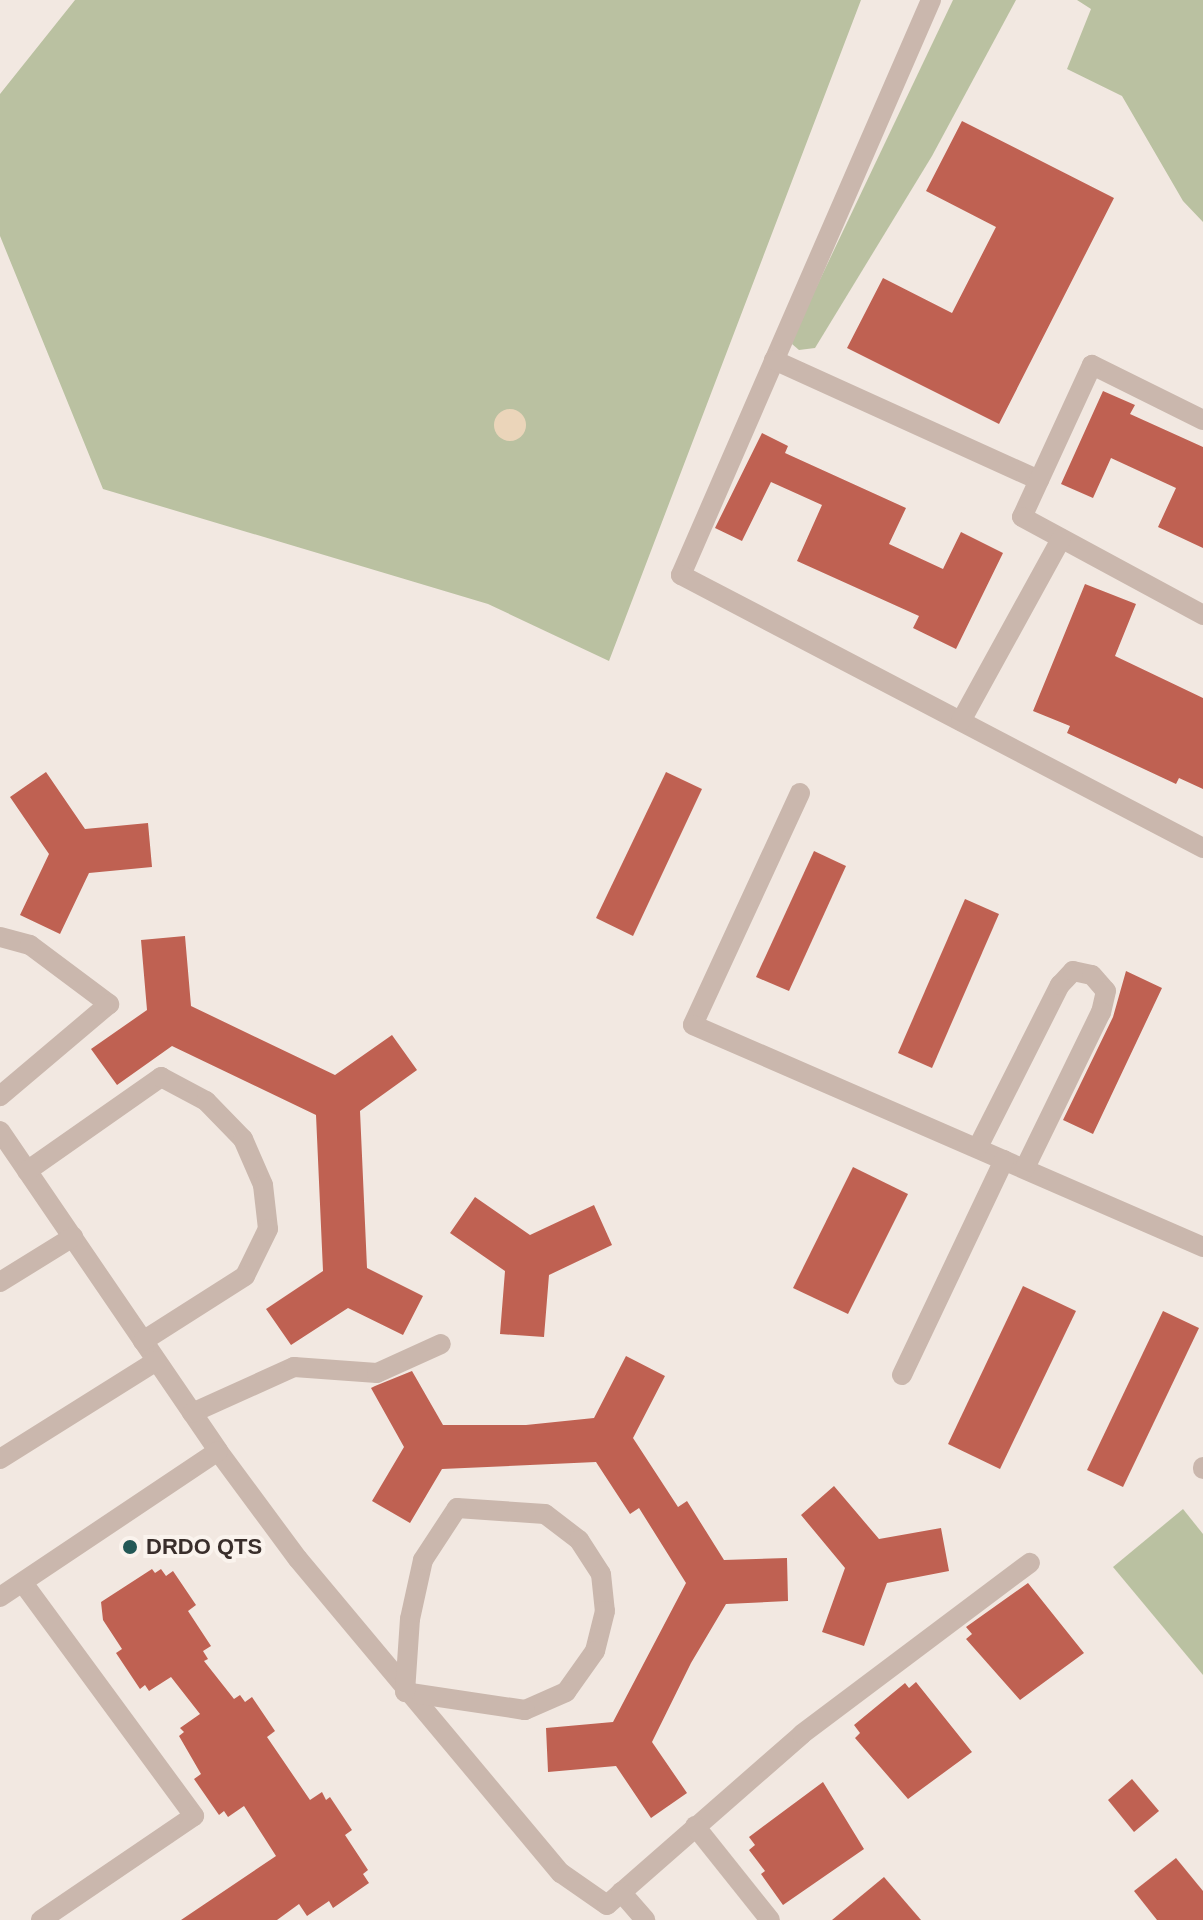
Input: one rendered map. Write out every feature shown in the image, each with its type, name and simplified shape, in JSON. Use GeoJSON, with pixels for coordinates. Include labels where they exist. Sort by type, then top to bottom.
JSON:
{"type":"FeatureCollection","features":[{"type":"Feature","properties":{"kind":"street"},"geometry":{"type":"LineString","coordinates":[[931,0],[681,575],[1203,848]]}},
{"type":"Feature","properties":{"kind":"street"},"geometry":{"type":"LineString","coordinates":[[774,360],[1039,480]]}},
{"type":"Feature","properties":{"kind":"street"},"geometry":{"type":"LineString","coordinates":[[1203,420],[1092,365],[1022,517],[1203,615]]}},
{"type":"Feature","properties":{"kind":"street"},"geometry":{"type":"LineString","coordinates":[[961,721],[1061,539]]}},
{"type":"Feature","properties":{"kind":"street"},"geometry":{"type":"LineString","coordinates":[[800,793],[693,1025],[1203,1247]]}},
{"type":"Feature","properties":{"kind":"street"},"geometry":{"type":"LineString","coordinates":[[0,937],[30,945],[109,1004],[0,1096]]}},
{"type":"Feature","properties":{"kind":"street"},"geometry":{"type":"LineString","coordinates":[[978,1147],[1060,985],[1073,971],[1092,975],[1106,991],[1101,1012],[1025,1168]]}},
{"type":"Feature","properties":{"kind":"street"},"geometry":{"type":"LineString","coordinates":[[27,1171],[161,1077],[206,1101],[243,1139],[263,1185],[268,1229],[245,1276],[143,1341]]}},
{"type":"Feature","properties":{"kind":"street"},"geometry":{"type":"LineString","coordinates":[[0,1131],[218,1451],[405,1692],[561,1873],[607,1905],[802,1734],[1030,1563]]}},
{"type":"Feature","properties":{"kind":"street"},"geometry":{"type":"LineString","coordinates":[[902,1375],[1004,1160]]}},
{"type":"Feature","properties":{"kind":"street"},"geometry":{"type":"LineString","coordinates":[[0,1282],[73,1237]]}},
{"type":"Feature","properties":{"kind":"street"},"geometry":{"type":"LineString","coordinates":[[192,1413],[294,1367],[377,1373],[441,1344]]}},
{"type":"Feature","properties":{"kind":"street"},"geometry":{"type":"LineString","coordinates":[[0,1459],[156,1361]]}},
{"type":"Feature","properties":{"kind":"street"},"geometry":{"type":"LineString","coordinates":[[0,1597],[218,1451]]}},
{"type":"Feature","properties":{"kind":"street"},"geometry":{"type":"LineString","coordinates":[[457,1508],[545,1514],[579,1540],[601,1574],[605,1611],[595,1651],[566,1692],[525,1710],[405,1692],[410,1619],[423,1560],[457,1508]]}},
{"type":"Feature","properties":{"kind":"street"},"geometry":{"type":"LineString","coordinates":[[23,1583],[194,1816],[41,1920]]}},
{"type":"Feature","properties":{"kind":"street"},"geometry":{"type":"LineString","coordinates":[[695,1826],[770,1920]]}},
{"type":"Feature","properties":{"kind":"street"},"geometry":{"type":"LineString","coordinates":[[621,1892],[645,1920]]}},
{"type":"Feature","properties":{"kind":"green space"},"geometry":{"type":"Polygon","coordinates":[[[75,0],[861,0],[609,661],[488,604],[103,489],[0,236],[0,94],[75,0]]]}},
{"type":"Feature","properties":{"kind":"green space"},"geometry":{"type":"Polygon","coordinates":[[[953,0],[1016,0],[932,156],[815,348],[799,350],[792,344],[795,332],[953,0]]]}},
{"type":"Feature","properties":{"kind":"green space"},"geometry":{"type":"Polygon","coordinates":[[[1077,0],[1203,0],[1203,222],[1183,201],[1122,96],[1067,69],[1091,9],[1077,0]]]}},
{"type":"Feature","properties":{"kind":"green space"},"geometry":{"type":"Polygon","coordinates":[[[1183,1509],[1203,1534],[1203,1675],[1113,1567],[1183,1509]]]}},
{"type":"Feature","properties":{"kind":"sand"},"geometry":{"type":"Polygon","coordinates":[[[510,409],[521,414],[526,425],[521,436],[510,441],[499,436],[494,425],[499,414],[510,409]]]}},
{"type":"Feature","properties":{"kind":"building"},"geometry":{"type":"Polygon","coordinates":[[[962,121],[1114,198],[999,424],[847,348],[883,278],[952,313],[996,227],[926,191],[962,121]]]}},
{"type":"Feature","properties":{"kind":"building"},"geometry":{"type":"Polygon","coordinates":[[[1103,391],[1135,405],[1130,414],[1203,447],[1203,548],[1158,527],[1176,488],[1111,458],[1093,498],[1061,484],[1103,391]]]}},
{"type":"Feature","properties":{"kind":"building"},"geometry":{"type":"Polygon","coordinates":[[[762,433],[788,446],[785,453],[906,508],[889,544],[943,569],[961,532],[1003,553],[956,649],[913,628],[919,616],[797,561],[822,505],[771,482],[742,541],[715,528],[762,433]]]}},
{"type":"Feature","properties":{"kind":"building"},"geometry":{"type":"Polygon","coordinates":[[[1085,584],[1136,604],[1115,656],[1203,698],[1203,789],[1179,778],[1176,784],[1067,733],[1070,726],[1033,711],[1085,584]]]}},
{"type":"Feature","properties":{"kind":"building"},"geometry":{"type":"Polygon","coordinates":[[[46,772],[85,829],[148,823],[152,867],[89,873],[60,934],[20,915],[49,854],[10,797],[46,772]]]}},
{"type":"Feature","properties":{"kind":"building"},"geometry":{"type":"Polygon","coordinates":[[[666,772],[702,789],[633,936],[596,918],[666,772]]]}},
{"type":"Feature","properties":{"kind":"building"},"geometry":{"type":"Polygon","coordinates":[[[814,851],[846,866],[789,991],[756,977],[814,851]]]}},
{"type":"Feature","properties":{"kind":"building"},"geometry":{"type":"Polygon","coordinates":[[[965,899],[999,914],[932,1068],[898,1053],[965,899]]]}},
{"type":"Feature","properties":{"kind":"building"},"geometry":{"type":"Polygon","coordinates":[[[185,936],[191,1006],[335,1075],[392,1035],[417,1070],[360,1111],[367,1268],[423,1296],[403,1335],[348,1308],[291,1345],[266,1309],[323,1271],[316,1115],[172,1046],[117,1085],[91,1049],[147,1010],[141,940],[185,936]]]}},
{"type":"Feature","properties":{"kind":"building"},"geometry":{"type":"Polygon","coordinates":[[[1126,971],[1162,988],[1093,1134],[1063,1120],[1113,1017],[1126,971]]]}},
{"type":"Feature","properties":{"kind":"building"},"geometry":{"type":"Polygon","coordinates":[[[853,1167],[908,1194],[848,1314],[793,1288],[853,1167]]]}},
{"type":"Feature","properties":{"kind":"building"},"geometry":{"type":"Polygon","coordinates":[[[475,1197],[530,1235],[594,1205],[612,1245],[549,1275],[544,1337],[500,1334],[505,1271],[450,1233],[475,1197]]]}},
{"type":"Feature","properties":{"kind":"building"},"geometry":{"type":"Polygon","coordinates":[[[1023,1286],[1076,1311],[1000,1469],[948,1444],[1023,1286]]]}},
{"type":"Feature","properties":{"kind":"building"},"geometry":{"type":"Polygon","coordinates":[[[1163,1311],[1199,1328],[1123,1487],[1087,1470],[1163,1311]]]}},
{"type":"Feature","properties":{"kind":"building"},"geometry":{"type":"Polygon","coordinates":[[[626,1356],[665,1376],[633,1438],[678,1507],[687,1501],[724,1560],[787,1558],[788,1601],[726,1604],[691,1663],[652,1742],[687,1793],[651,1818],[616,1766],[548,1772],[546,1728],[613,1722],[686,1583],[639,1508],[630,1514],[596,1462],[442,1469],[410,1523],[372,1501],[404,1447],[371,1388],[412,1371],[443,1425],[526,1425],[594,1418],[626,1356]]]}},
{"type":"Feature","properties":{"kind":"building"},"geometry":{"type":"Polygon","coordinates":[[[834,1486],[879,1539],[941,1528],[949,1571],[887,1583],[864,1646],[822,1632],[845,1568],[801,1515],[834,1486]]]}},
{"type":"Feature","properties":{"kind":"building"},"geometry":{"type":"Polygon","coordinates":[[[152,1569],[155,1573],[161,1569],[166,1576],[173,1571],[196,1605],[188,1611],[211,1646],[203,1651],[208,1659],[204,1661],[234,1699],[240,1695],[245,1702],[252,1697],[275,1731],[267,1737],[310,1800],[322,1792],[326,1800],[330,1797],[352,1830],[345,1835],[368,1870],[363,1874],[369,1883],[333,1908],[329,1901],[307,1916],[299,1904],[277,1920],[181,1920],[276,1856],[244,1806],[228,1817],[224,1811],[219,1815],[194,1779],[201,1774],[179,1736],[184,1732],[180,1728],[200,1714],[171,1677],[149,1691],[145,1685],[140,1689],[116,1653],[122,1649],[103,1620],[101,1602],[152,1569]]]}},
{"type":"Feature","properties":{"kind":"building"},"geometry":{"type":"Polygon","coordinates":[[[1028,1583],[1084,1653],[1020,1700],[966,1639],[972,1634],[966,1627],[1028,1583]]]}},
{"type":"Feature","properties":{"kind":"building"},"geometry":{"type":"Polygon","coordinates":[[[916,1682],[972,1752],[908,1799],[855,1738],[860,1733],[854,1725],[905,1683],[909,1688],[916,1682]]]}},
{"type":"Feature","properties":{"kind":"building"},"geometry":{"type":"Polygon","coordinates":[[[1132,1779],[1159,1811],[1134,1832],[1108,1800],[1132,1779]]]}},
{"type":"Feature","properties":{"kind":"building"},"geometry":{"type":"Polygon","coordinates":[[[823,1782],[864,1849],[783,1905],[761,1874],[765,1871],[749,1850],[755,1845],[749,1837],[823,1782]]]}},
{"type":"Feature","properties":{"kind":"building"},"geometry":{"type":"Polygon","coordinates":[[[1176,1858],[1203,1891],[1203,1920],[1157,1920],[1134,1891],[1176,1858]]]}},
{"type":"Feature","properties":{"kind":"building"},"geometry":{"type":"Polygon","coordinates":[[[884,1877],[921,1920],[832,1920],[884,1877]]]}},
{"type":"Feature","properties":{"kind":"place","name":"DRDO QTS"},"geometry":{"type":"Point","coordinates":[130,1547]}}]}
